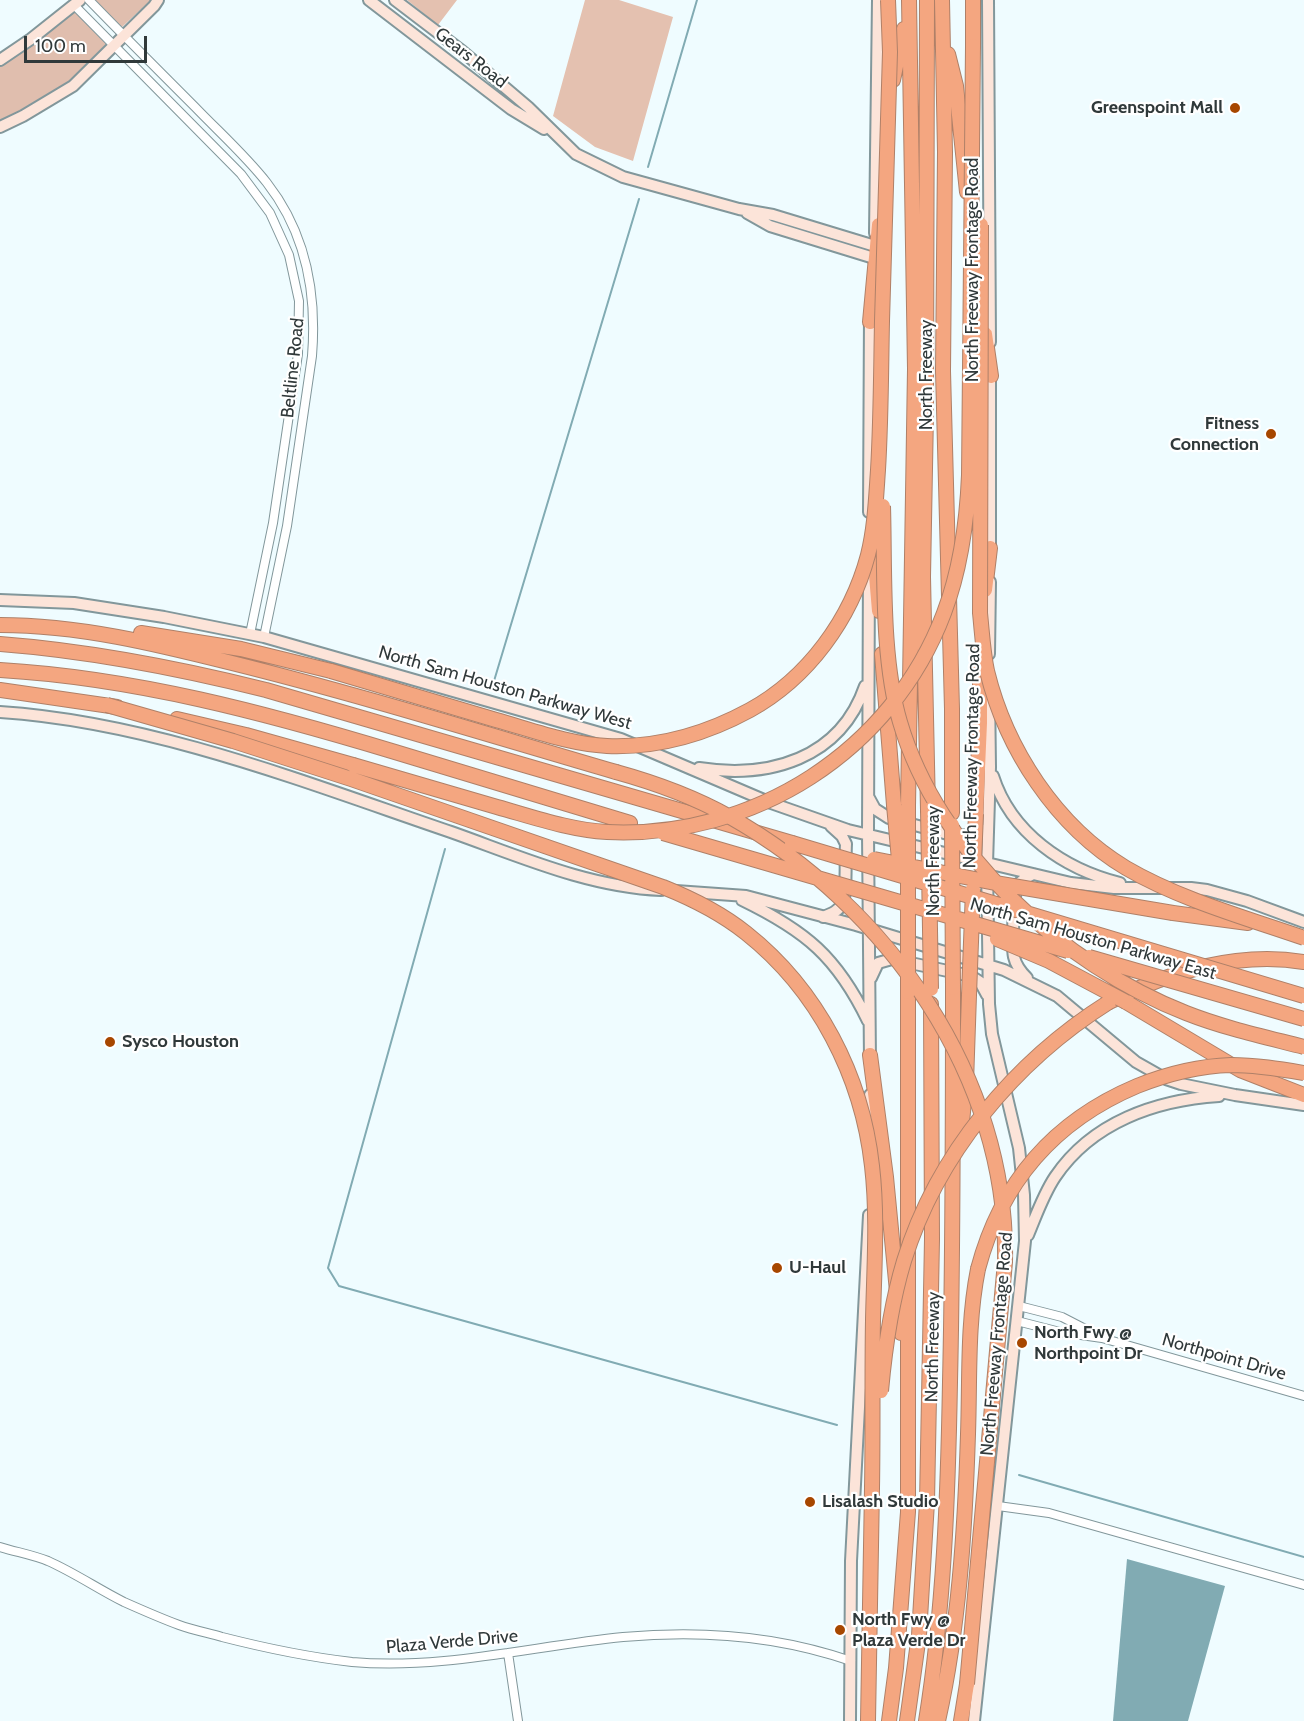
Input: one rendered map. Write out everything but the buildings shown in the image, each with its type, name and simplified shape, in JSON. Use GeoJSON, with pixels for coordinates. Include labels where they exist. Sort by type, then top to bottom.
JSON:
{"type":"FeatureCollection","features":[{"type":"Feature","properties":{"kind":"highway"},"geometry":{"type":"LineString","coordinates":[[0,626],[15,625],[160,636],[268,655],[580,743],[605,746],[630,746],[676,739],[716,727],[761,704],[801,672],[834,632],[858,586],[869,552],[875,511],[880,422],[890,52],[888,0]]}},
{"type":"Feature","properties":{"kind":"highway","name":"North Freeway"},"geometry":{"type":"LineString","coordinates":[[907,1721],[919,1635],[927,1502],[932,1239],[931,988],[923,577],[926,414],[927,0]]}},
{"type":"Feature","properties":{"kind":"highway","name":"North Freeway"},"geometry":{"type":"LineString","coordinates":[[926,1721],[938,1623],[946,1518],[952,1229],[952,709],[943,371],[945,152],[942,0]]}},
{"type":"Feature","properties":{"kind":"highway"},"geometry":{"type":"LineString","coordinates":[[0,690],[107,705],[222,729],[538,819],[606,832],[670,830],[721,819],[789,791],[826,769],[877,722],[913,673],[944,615],[961,557],[966,527],[969,475],[973,0]]}},
{"type":"Feature","properties":{"kind":"highway"},"geometry":{"type":"LineString","coordinates":[[870,322],[894,74],[909,4]]}},
{"type":"Feature","properties":{"kind":"highway","name":"North Freeway"},"geometry":{"type":"LineString","coordinates":[[889,1721],[904,1589],[908,1512],[908,931],[901,805],[915,369],[909,4]]}},
{"type":"Feature","properties":{"kind":"highway"},"geometry":{"type":"LineString","coordinates":[[941,28],[956,86],[990,376]]}},
{"type":"Feature","properties":{"kind":"highway"},"geometry":{"type":"LineString","coordinates":[[973,46],[982,255],[980,603],[987,669],[1001,715],[1014,745],[1047,795],[1072,824],[1097,847],[1125,867],[1154,882],[1304,938]]}},
{"type":"Feature","properties":{"kind":"highway"},"geometry":{"type":"LineString","coordinates":[[880,422],[886,603],[893,689],[900,721],[912,755],[922,778],[950,823],[980,864],[1013,901],[1059,941],[1088,962],[1124,983],[1186,1013],[1226,1027],[1304,1047]]}},
{"type":"Feature","properties":{"kind":"highway"},"geometry":{"type":"LineString","coordinates":[[869,500],[901,805]]}},
{"type":"Feature","properties":{"kind":"highway"},"geometry":{"type":"LineString","coordinates":[[952,1229],[966,1083],[969,994],[983,813],[980,628],[990,548]]}},
{"type":"Feature","properties":{"kind":"highway"},"geometry":{"type":"LineString","coordinates":[[70,629],[148,643],[310,683],[616,771],[665,788],[730,818],[786,854],[828,887],[882,943],[933,1012],[970,1081],[993,1148],[1005,1214],[1003,1300],[967,1684],[961,1721]]}},
{"type":"Feature","properties":{"kind":"highway","name":"North Sam Houston Parkway East"},"geometry":{"type":"LineString","coordinates":[[0,644],[93,654],[194,672],[338,709],[1304,996]]}},
{"type":"Feature","properties":{"kind":"highway","name":"North Sam Houston Parkway East"},"geometry":{"type":"LineString","coordinates":[[0,670],[115,684],[234,707],[362,742],[630,823],[1304,1019]]}},
{"type":"Feature","properties":{"kind":"highway"},"geometry":{"type":"LineString","coordinates":[[107,705],[233,741],[351,779],[663,886],[700,903],[752,937],[779,963],[814,1007],[830,1032],[853,1083],[865,1126],[874,1191],[868,1721]]}},
{"type":"Feature","properties":{"kind":"highway"},"geometry":{"type":"LineString","coordinates":[[792,843],[995,883],[1173,913],[1304,931]]}},
{"type":"Feature","properties":{"kind":"highway"},"geometry":{"type":"LineString","coordinates":[[914,906],[1040,957],[1126,1002],[1240,1070],[1304,1095]]}},
{"type":"Feature","properties":{"kind":"highway"},"geometry":{"type":"LineString","coordinates":[[872,1488],[889,1322],[905,1258],[929,1200],[963,1142],[984,1112],[1058,1039],[1109,1002],[1163,978],[1219,964],[1263,958],[1304,962]]}},
{"type":"Feature","properties":{"kind":"highway"},"geometry":{"type":"LineString","coordinates":[[870,1055],[886,1177],[909,1416]]}},
{"type":"Feature","properties":{"kind":"highway"},"geometry":{"type":"LineString","coordinates":[[938,1721],[948,1672],[961,1566],[971,1321],[978,1269],[987,1239],[1000,1210],[1030,1162],[1050,1141],[1102,1103],[1124,1092],[1163,1076],[1209,1067],[1256,1066],[1304,1073]]}},
{"type":"Feature","properties":{"kind":"main road"},"geometry":{"type":"LineString","coordinates":[[0,127],[73,86],[158,0]]}},
{"type":"Feature","properties":{"kind":"main road","name":"Gears Road"},"geometry":{"type":"LineString","coordinates":[[369,0],[511,109],[557,137]]}},
{"type":"Feature","properties":{"kind":"main road","name":"Gears Road"},"geometry":{"type":"LineString","coordinates":[[395,0],[462,51],[528,107],[576,154],[623,177],[773,215],[875,246]]}},
{"type":"Feature","properties":{"kind":"main road"},"geometry":{"type":"LineString","coordinates":[[850,1721],[851,1561],[868,1261],[870,322],[875,246],[878,0]]}},
{"type":"Feature","properties":{"kind":"main road","name":"North Freeway Frontage Road"},"geometry":{"type":"LineString","coordinates":[[974,1721],[1025,1241],[1024,1195],[1019,1148],[992,1034],[987,964],[987,864],[983,813],[990,767],[988,0]]}},
{"type":"Feature","properties":{"kind":"main road"},"geometry":{"type":"LineString","coordinates":[[0,60],[31,39],[77,2]]}},
{"type":"Feature","properties":{"kind":"main road"},"geometry":{"type":"LineString","coordinates":[[453,63],[462,51]]}},
{"type":"Feature","properties":{"kind":"main road","name":"Gears Road"},"geometry":{"type":"LineString","coordinates":[[739,208],[770,226],[874,258]]}},
{"type":"Feature","properties":{"kind":"main road","name":"North Sam Houston Parkway West"},"geometry":{"type":"LineString","coordinates":[[0,600],[74,603],[164,616],[250,634],[621,739],[771,803],[828,824],[987,864]]}},
{"type":"Feature","properties":{"kind":"main road"},"geometry":{"type":"LineString","coordinates":[[684,766],[716,771],[745,772],[782,765],[802,757],[820,747],[844,726],[859,702],[868,671]]}},
{"type":"Feature","properties":{"kind":"main road"},"geometry":{"type":"LineString","coordinates":[[0,712],[89,723],[182,744],[272,771],[552,868],[608,883],[654,890],[728,893],[755,898],[987,964],[1032,982],[1057,996],[1125,1054],[1150,1072],[1181,1084],[1304,1105]]}},
{"type":"Feature","properties":{"kind":"main road"},"geometry":{"type":"LineString","coordinates":[[990,767],[1001,798],[1008,810],[1026,832],[1047,850],[1068,864],[1104,879],[1140,888]]}},
{"type":"Feature","properties":{"kind":"main road"},"geometry":{"type":"LineString","coordinates":[[868,794],[875,809],[881,814],[955,836],[971,835],[986,822],[983,813]]}},
{"type":"Feature","properties":{"kind":"main road"},"geometry":{"type":"LineString","coordinates":[[823,917],[840,908],[844,898],[846,844],[837,830],[828,824]]}},
{"type":"Feature","properties":{"kind":"main road"},"geometry":{"type":"LineString","coordinates":[[987,864],[1087,886],[1207,890],[1304,922]]}},
{"type":"Feature","properties":{"kind":"main road"},"geometry":{"type":"LineString","coordinates":[[1032,982],[1021,972],[1013,955],[1016,889],[1025,878],[1033,874]]}},
{"type":"Feature","properties":{"kind":"main road"},"geometry":{"type":"LineString","coordinates":[[728,893],[780,920],[820,949],[854,992],[870,1024]]}},
{"type":"Feature","properties":{"kind":"main road"},"geometry":{"type":"LineString","coordinates":[[869,984],[872,972],[878,963],[892,959],[971,976],[983,987],[989,1004]]}},
{"type":"Feature","properties":{"kind":"main road"},"geometry":{"type":"LineString","coordinates":[[1025,1241],[1045,1194],[1055,1177],[1066,1163],[1101,1132],[1125,1118],[1173,1101],[1235,1095]]}},
{"type":"Feature","properties":{"kind":"street","name":"Beltline Road"},"geometry":{"type":"LineString","coordinates":[[89,0],[268,183],[282,205],[303,251],[310,278],[314,329],[312,356],[287,526],[264,638]]}},
{"type":"Feature","properties":{"kind":"street","name":"Beltline Road"},"geometry":{"type":"LineString","coordinates":[[77,2],[114,46],[241,174],[256,193],[280,233],[296,280],[299,320],[298,354],[273,524],[250,634]]}},
{"type":"Feature","properties":{"kind":"street","name":"Northpoint Drive"},"geometry":{"type":"LineString","coordinates":[[1019,1306],[1062,1317],[1102,1338]]}},
{"type":"Feature","properties":{"kind":"street","name":"Northpoint Drive"},"geometry":{"type":"LineString","coordinates":[[1017,1321],[1060,1332],[1102,1338],[1304,1396]]}},
{"type":"Feature","properties":{"kind":"street"},"geometry":{"type":"LineString","coordinates":[[998,1506],[1049,1512],[1304,1585]]}},
{"type":"Feature","properties":{"kind":"street","name":"Plaza Verde Drive"},"geometry":{"type":"LineString","coordinates":[[0,1547],[46,1560],[124,1601],[180,1625],[303,1655],[352,1662],[427,1662],[622,1637],[668,1634],[763,1640],[825,1652],[852,1661]]}},
{"type":"Feature","properties":{"kind":"street"},"geometry":{"type":"LineString","coordinates":[[508,1653],[518,1721]]}},
{"type":"Feature","properties":{"kind":"shaded area"},"geometry":{"type":"Polygon","coordinates":[[[95,0],[151,0],[122,27],[95,0]]]}},
{"type":"Feature","properties":{"kind":"shaded area"},"geometry":{"type":"Polygon","coordinates":[[[407,0],[457,0],[438,25],[407,0]]]}},
{"type":"Feature","properties":{"kind":"shaded area"},"geometry":{"type":"Polygon","coordinates":[[[585,0],[619,0],[673,17],[633,161],[595,147],[553,116],[585,0]]]}},
{"type":"Feature","properties":{"kind":"shaded area"},"geometry":{"type":"Polygon","coordinates":[[[75,12],[106,44],[69,81],[0,120],[0,67],[75,12]]]}},
{"type":"Feature","properties":{"kind":"water"},"geometry":{"type":"Polygon","coordinates":[[[1127,1559],[1225,1586],[1188,1721],[1113,1721],[1127,1559]]]}},
{"type":"Feature","properties":{"kind":"waterway"},"geometry":{"type":"LineString","coordinates":[[648,167],[697,0]]}},
{"type":"Feature","properties":{"kind":"waterway"},"geometry":{"type":"LineString","coordinates":[[494,681],[639,199]]}},
{"type":"Feature","properties":{"kind":"waterway"},"geometry":{"type":"LineString","coordinates":[[445,849],[328,1268],[339,1286],[837,1425]]}},
{"type":"Feature","properties":{"kind":"waterway"},"geometry":{"type":"LineString","coordinates":[[1019,1475],[1304,1557]]}},
{"type":"Feature","properties":{"kind":"place","name":"Greenspoint Mall"},"geometry":{"type":"Point","coordinates":[1235,108]}},
{"type":"Feature","properties":{"kind":"place","name":"Fitness Connection"},"geometry":{"type":"Point","coordinates":[1271,434]}},
{"type":"Feature","properties":{"kind":"place","name":"Sysco Houston"},"geometry":{"type":"Point","coordinates":[110,1042]}},
{"type":"Feature","properties":{"kind":"place","name":"U-Haul"},"geometry":{"type":"Point","coordinates":[777,1268]}},
{"type":"Feature","properties":{"kind":"place","name":"North Fwy @ Northpoint Dr"},"geometry":{"type":"Point","coordinates":[1022,1343]}},
{"type":"Feature","properties":{"kind":"place","name":"Lisalash Studio"},"geometry":{"type":"Point","coordinates":[810,1502]}},
{"type":"Feature","properties":{"kind":"place","name":"North Fwy @ Plaza Verde Dr"},"geometry":{"type":"Point","coordinates":[840,1630]}}]}
